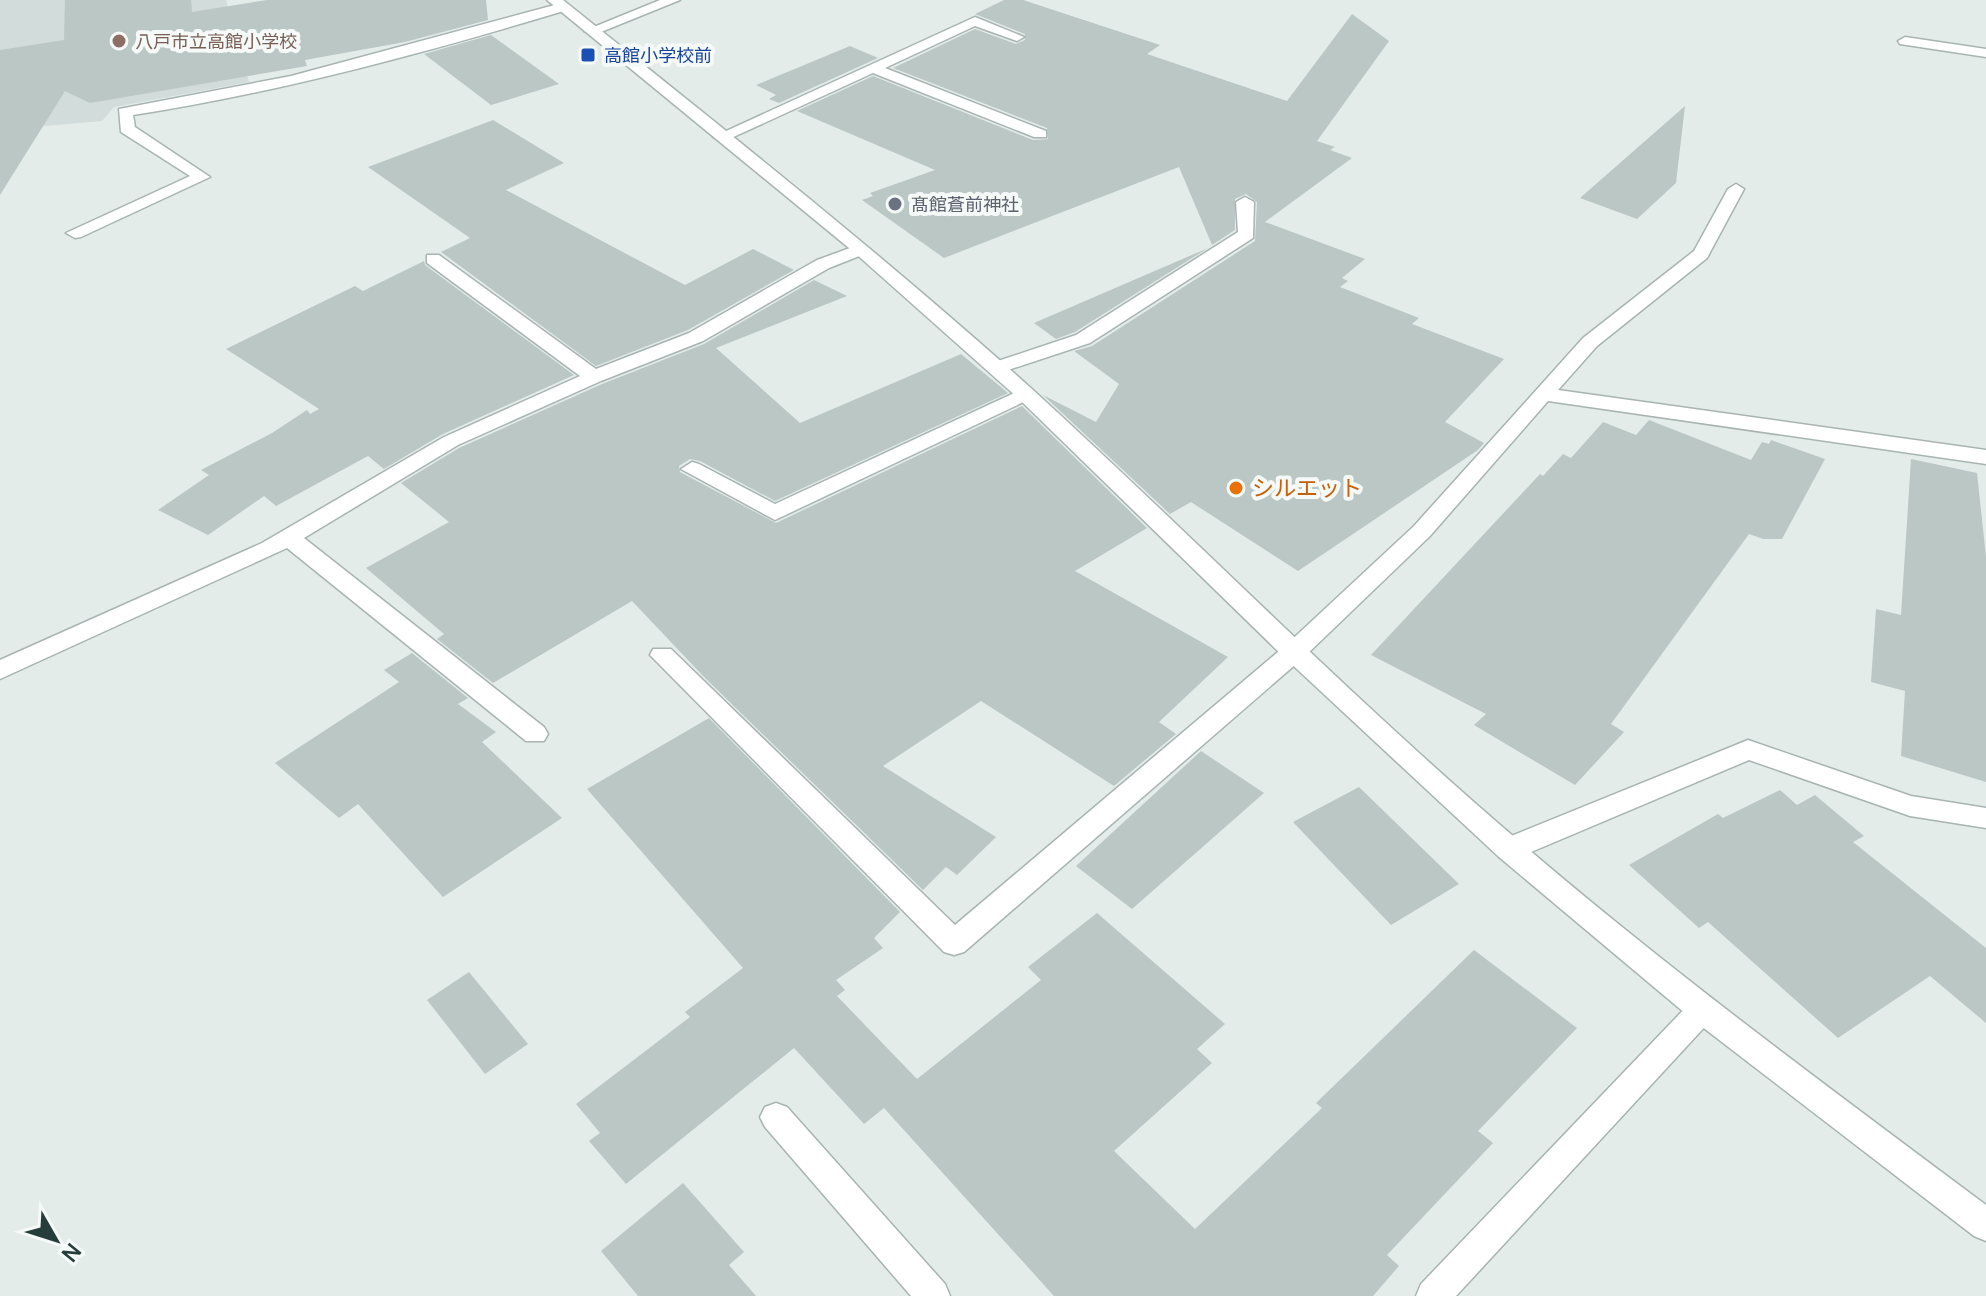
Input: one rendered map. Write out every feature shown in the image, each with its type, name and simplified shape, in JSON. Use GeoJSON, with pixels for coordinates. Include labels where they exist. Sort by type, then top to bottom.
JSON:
{"type":"FeatureCollection","features":[{"type":"Feature","properties":{"kind":"street"},"geometry":{"type":"LineString","coordinates":[[591,31],[673,0]]}},
{"type":"Feature","properties":{"kind":"street"},"geometry":{"type":"LineString","coordinates":[[75,233],[202,177],[127,129],[125,112],[207,101],[411,52],[558,4],[861,249],[996,368],[1294,652],[1509,849],[1702,1010],[1986,1225]]}},
{"type":"Feature","properties":{"kind":"street"},"geometry":{"type":"LineString","coordinates":[[721,137],[975,21],[1017,37]]}},
{"type":"Feature","properties":{"kind":"street"},"geometry":{"type":"LineString","coordinates":[[1905,41],[1986,53]]}},
{"type":"Feature","properties":{"kind":"street"},"geometry":{"type":"LineString","coordinates":[[873,68],[1040,134]]}},
{"type":"Feature","properties":{"kind":"street"},"geometry":{"type":"LineString","coordinates":[[662,655],[954,943],[1294,652],[1422,531],[1590,342],[1701,254],[1736,189]]}},
{"type":"Feature","properties":{"kind":"street"},"geometry":{"type":"LineString","coordinates":[[996,368],[1083,339],[1247,234],[1245,202]]}},
{"type":"Feature","properties":{"kind":"street"},"geometry":{"type":"LineString","coordinates":[[0,670],[288,537],[451,441],[594,377],[696,337],[823,264],[861,249]]}},
{"type":"Feature","properties":{"kind":"street"},"geometry":{"type":"LineString","coordinates":[[433,259],[594,377]]}},
{"type":"Feature","properties":{"kind":"street"},"geometry":{"type":"LineString","coordinates":[[692,469],[775,513],[1025,394]]}},
{"type":"Feature","properties":{"kind":"street"},"geometry":{"type":"LineString","coordinates":[[1541,394],[1986,457]]}},
{"type":"Feature","properties":{"kind":"street"},"geometry":{"type":"LineString","coordinates":[[288,537],[535,734]]}},
{"type":"Feature","properties":{"kind":"street"},"geometry":{"type":"LineString","coordinates":[[1509,849],[1748,750],[1910,806],[1986,818]]}},
{"type":"Feature","properties":{"kind":"street"},"geometry":{"type":"LineString","coordinates":[[1433,1296],[1702,1010]]}},
{"type":"Feature","properties":{"kind":"street"},"geometry":{"type":"LineString","coordinates":[[776,1117],[933,1296]]}},
{"type":"Feature","properties":{"kind":"shaded area","name":"八戸市立高館小学校"},"geometry":{"type":"Polygon","coordinates":[[[0,0],[226,0],[249,82],[114,107],[102,121],[0,130],[0,0]]]}},
{"type":"Feature","properties":{"kind":"building"},"geometry":{"type":"Polygon","coordinates":[[[65,0],[191,0],[192,12],[267,0],[486,0],[488,20],[405,42],[305,60],[307,66],[90,103],[65,91],[0,195],[0,50],[64,40],[65,0]]]}},
{"type":"Feature","properties":{"kind":"building"},"geometry":{"type":"Polygon","coordinates":[[[1004,0],[1023,0],[1160,45],[1147,54],[1287,101],[1352,14],[1389,41],[1317,141],[1335,147],[1330,150],[1352,158],[1265,222],[1365,259],[1342,278],[1348,281],[1340,287],[1419,318],[1412,324],[1504,359],[1445,422],[1484,443],[1478,450],[1298,571],[1191,502],[1170,514],[1043,395],[1096,422],[1119,384],[1074,351],[1092,346],[1255,241],[1257,202],[1246,194],[1235,199],[1235,230],[1212,245],[1179,167],[944,258],[862,200],[873,196],[870,193],[935,170],[797,111],[873,76],[1033,140],[1048,139],[1047,128],[893,68],[975,29],[1016,44],[1025,40],[1025,34],[975,14],[1004,0]]]}},
{"type":"Feature","properties":{"kind":"building"},"geometry":{"type":"Polygon","coordinates":[[[491,35],[559,84],[491,105],[424,54],[491,35]]]}},
{"type":"Feature","properties":{"kind":"building"},"geometry":{"type":"Polygon","coordinates":[[[850,46],[878,58],[779,103],[769,99],[776,95],[756,85],[850,46]]]}},
{"type":"Feature","properties":{"kind":"building"},"geometry":{"type":"Polygon","coordinates":[[[1685,106],[1676,183],[1637,219],[1580,198],[1685,106]]]}},
{"type":"Feature","properties":{"kind":"building"},"geometry":{"type":"Polygon","coordinates":[[[493,120],[564,163],[506,190],[685,285],[753,249],[794,270],[688,330],[596,366],[441,252],[470,238],[368,167],[493,120]]]}},
{"type":"Feature","properties":{"kind":"building"},"geometry":{"type":"Polygon","coordinates":[[[1208,248],[1075,332],[1056,339],[1034,323],[1208,248]]]}},
{"type":"Feature","properties":{"kind":"building"},"geometry":{"type":"Polygon","coordinates":[[[424,261],[425,265],[574,375],[443,434],[384,469],[368,456],[276,506],[264,496],[208,535],[158,510],[209,475],[201,470],[272,433],[307,410],[310,414],[319,409],[226,349],[355,286],[363,291],[424,261]]]}},
{"type":"Feature","properties":{"kind":"building"},"geometry":{"type":"Polygon","coordinates":[[[814,280],[847,296],[716,348],[800,423],[961,354],[1008,393],[775,501],[700,461],[690,459],[679,466],[680,472],[776,523],[1022,406],[1147,528],[1075,571],[1228,657],[1159,722],[1176,734],[1114,786],[981,701],[883,766],[996,837],[957,875],[946,867],[923,890],[705,678],[632,601],[493,683],[437,639],[444,634],[366,568],[449,522],[401,483],[459,448],[602,384],[704,344],[814,280]]]}},
{"type":"Feature","properties":{"kind":"building"},"geometry":{"type":"Polygon","coordinates":[[[1649,420],[1751,460],[1762,442],[1769,444],[1771,440],[1825,459],[1782,539],[1763,539],[1749,534],[1611,724],[1624,732],[1575,785],[1474,725],[1486,714],[1371,655],[1540,474],[1543,476],[1563,454],[1571,458],[1603,422],[1636,435],[1649,420]]]}},
{"type":"Feature","properties":{"kind":"building"},"geometry":{"type":"Polygon","coordinates":[[[1911,459],[1977,473],[1986,557],[1986,782],[1901,756],[1905,691],[1871,682],[1876,609],[1901,615],[1911,459]]]}},
{"type":"Feature","properties":{"kind":"building"},"geometry":{"type":"Polygon","coordinates":[[[412,653],[468,698],[458,704],[496,732],[482,742],[562,818],[443,897],[358,804],[339,818],[275,763],[399,682],[384,670],[412,653]]]}},
{"type":"Feature","properties":{"kind":"building"},"geometry":{"type":"Polygon","coordinates":[[[709,718],[900,912],[874,938],[883,948],[836,980],[845,990],[837,996],[917,1079],[1041,980],[1028,967],[1097,913],[1225,1024],[1197,1049],[1212,1063],[1114,1151],[1195,1229],[1322,1108],[1316,1103],[1474,950],[1577,1028],[1478,1131],[1493,1143],[1387,1255],[1399,1266],[1373,1296],[1054,1296],[884,1108],[864,1124],[794,1048],[626,1184],[589,1141],[600,1133],[576,1104],[690,1017],[685,1012],[743,968],[587,789],[709,718]]]}},
{"type":"Feature","properties":{"kind":"building"},"geometry":{"type":"Polygon","coordinates":[[[1201,751],[1264,793],[1132,909],[1076,866],[1201,751]]]}},
{"type":"Feature","properties":{"kind":"building"},"geometry":{"type":"Polygon","coordinates":[[[1359,787],[1459,884],[1391,925],[1293,822],[1359,787]]]}},
{"type":"Feature","properties":{"kind":"building"},"geometry":{"type":"Polygon","coordinates":[[[1780,790],[1797,805],[1815,795],[1864,836],[1853,842],[1986,948],[1986,1023],[1930,976],[1838,1038],[1708,922],[1699,928],[1629,865],[1718,814],[1723,818],[1780,790]]]}},
{"type":"Feature","properties":{"kind":"building"},"geometry":{"type":"Polygon","coordinates":[[[469,972],[528,1044],[485,1074],[427,1000],[469,972]]]}},
{"type":"Feature","properties":{"kind":"building"},"geometry":{"type":"Polygon","coordinates":[[[683,1183],[744,1252],[729,1265],[756,1296],[638,1296],[601,1251],[683,1183]]]}},
{"type":"Feature","properties":{"kind":"place","name":"八戸市立高館小学校"},"geometry":{"type":"Point","coordinates":[119,41]}},
{"type":"Feature","properties":{"kind":"place","name":"高館小学校前"},"geometry":{"type":"Point","coordinates":[588,55]}},
{"type":"Feature","properties":{"kind":"place","name":"髙館蒼前神社"},"geometry":{"type":"Point","coordinates":[895,204]}},
{"type":"Feature","properties":{"kind":"place","name":"シルエット"},"geometry":{"type":"Point","coordinates":[1236,488]}}]}
